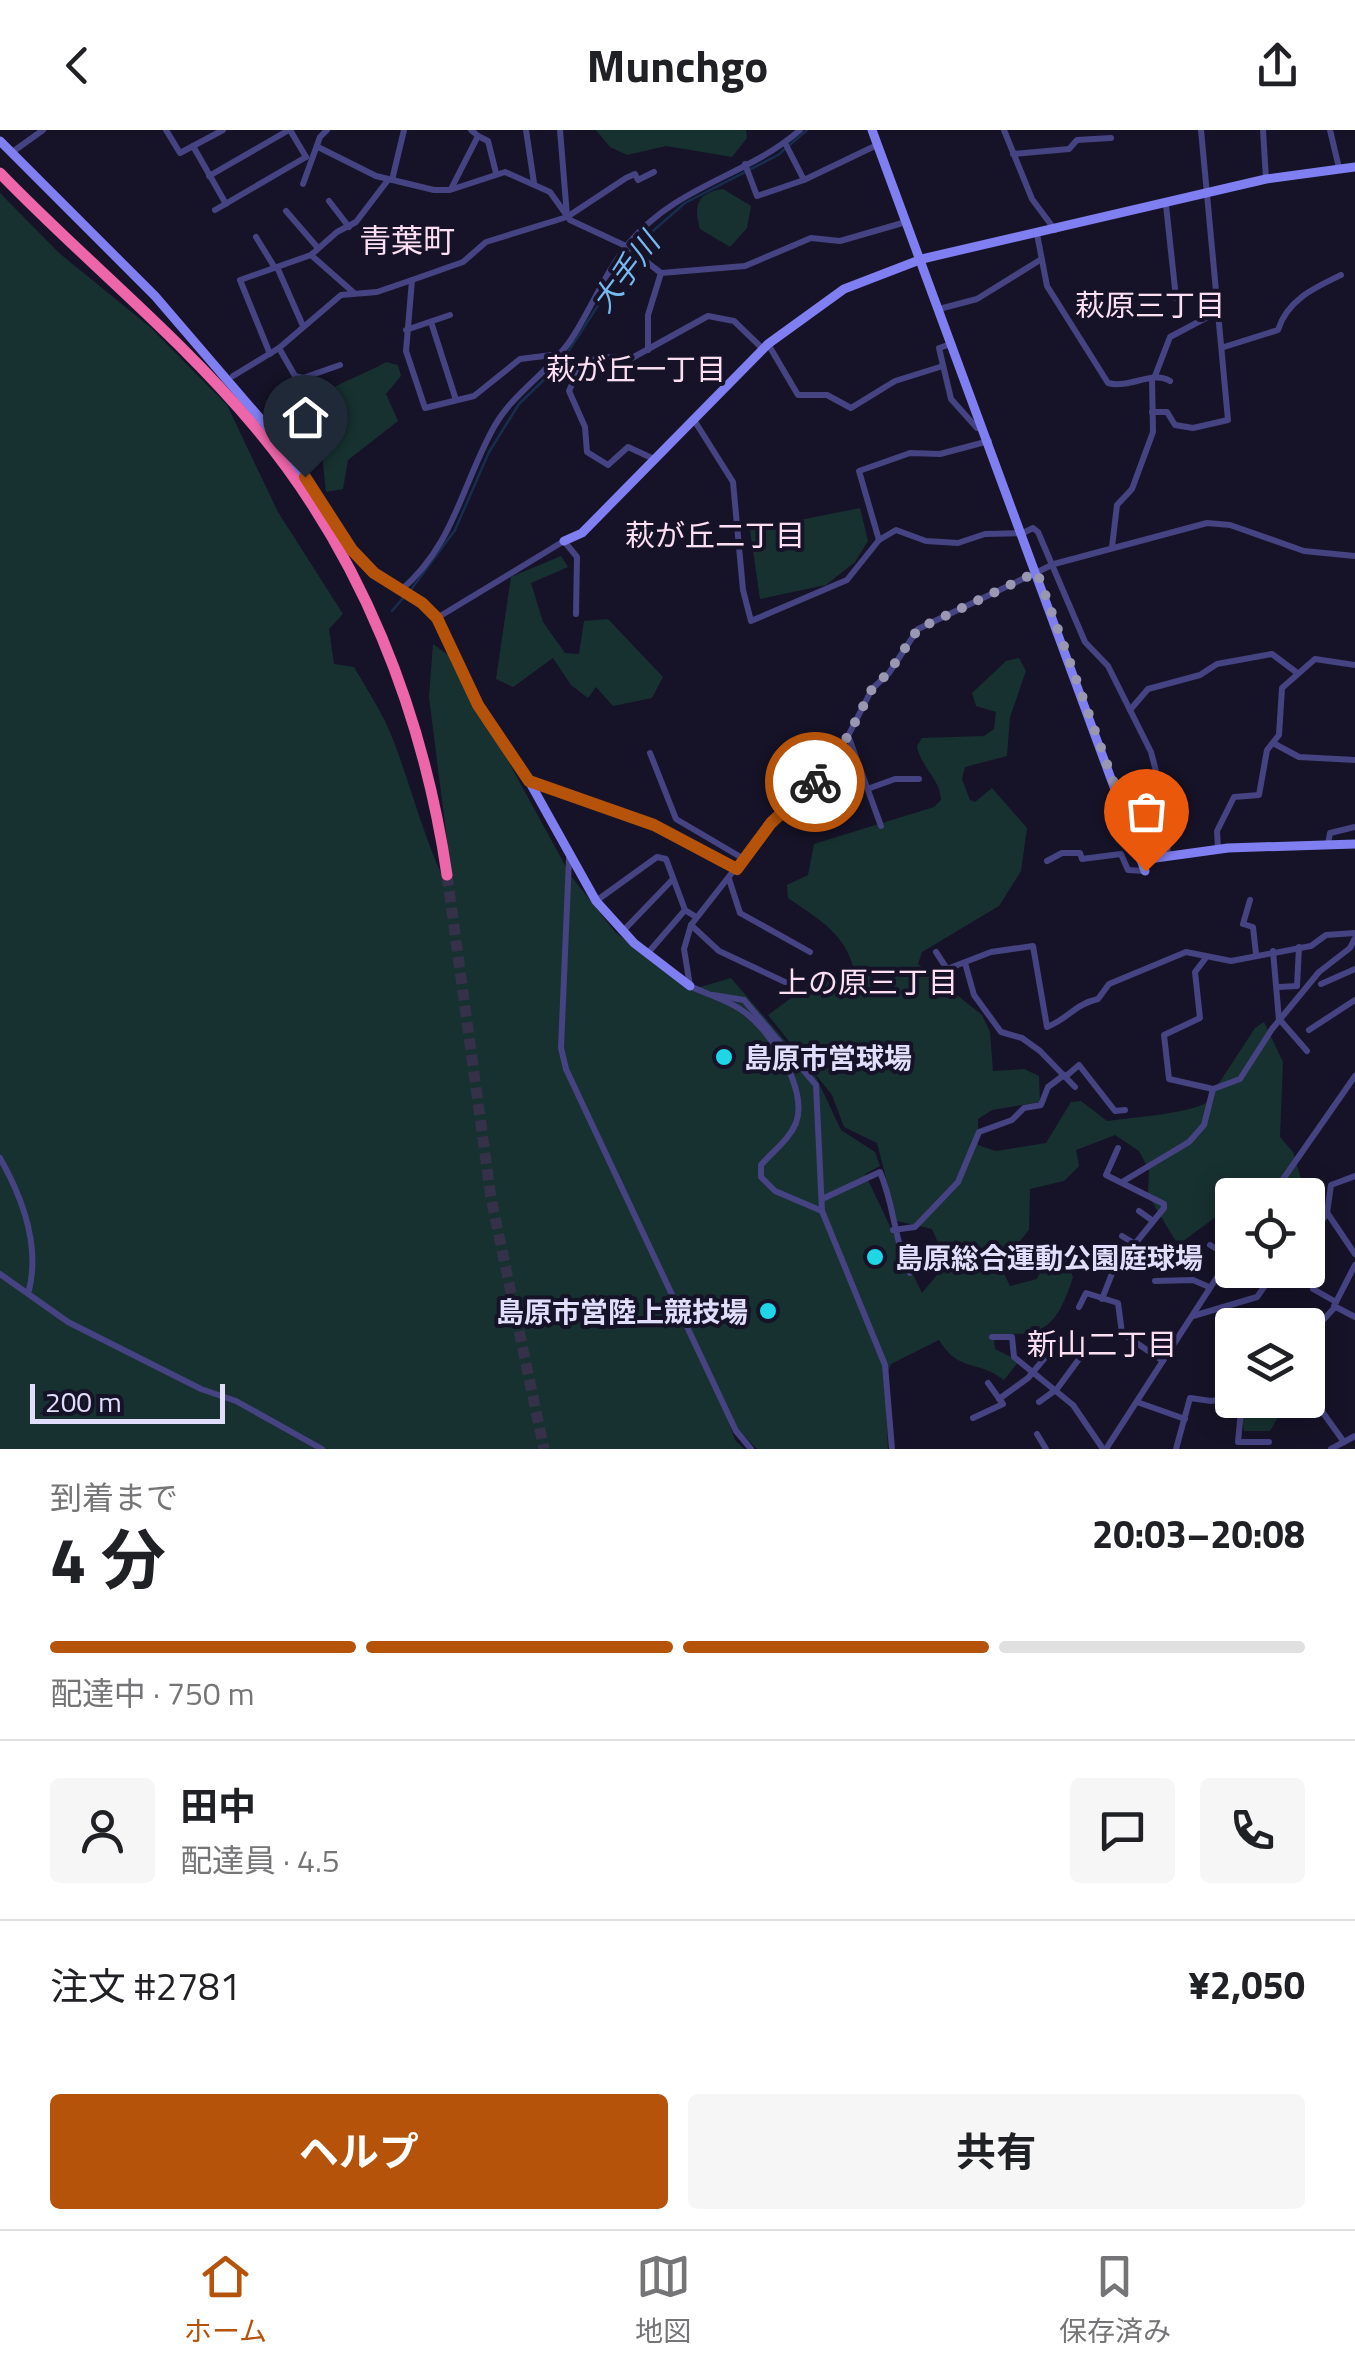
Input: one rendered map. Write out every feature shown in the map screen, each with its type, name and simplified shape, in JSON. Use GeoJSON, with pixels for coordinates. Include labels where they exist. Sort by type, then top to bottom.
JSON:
{"type":"FeatureCollection","features":[{"type":"Feature","properties":{"kind":"highway"},"geometry":{"type":"LineString","coordinates":[[0,174],[215,382],[255,427],[308,500],[360,591],[408,702],[434,795],[447,875]]}},
{"type":"Feature","properties":{"kind":"street"},"geometry":{"type":"LineString","coordinates":[[10,154],[44,130]]}},
{"type":"Feature","properties":{"kind":"street"},"geometry":{"type":"LineString","coordinates":[[166,130],[180,154],[208,134],[224,130]]}},
{"type":"Feature","properties":{"kind":"street"},"geometry":{"type":"LineString","coordinates":[[210,176],[290,130],[314,165]]}},
{"type":"Feature","properties":{"kind":"street"},"geometry":{"type":"LineString","coordinates":[[303,184],[327,130]]}},
{"type":"Feature","properties":{"kind":"street"},"geometry":{"type":"LineString","coordinates":[[270,354],[239,282],[311,256],[349,227],[390,179],[404,130]]}},
{"type":"Feature","properties":{"kind":"street"},"geometry":{"type":"LineString","coordinates":[[471,130],[488,142],[496,173]]}},
{"type":"Feature","properties":{"kind":"street"},"geometry":{"type":"LineString","coordinates":[[526,130],[534,184]]}},
{"type":"Feature","properties":{"kind":"street"},"geometry":{"type":"LineString","coordinates":[[560,130],[568,217]]}},
{"type":"Feature","properties":{"kind":"street"},"geometry":{"type":"LineString","coordinates":[[405,594],[450,528],[506,409],[562,358],[630,249],[674,202],[787,147],[800,130]]}},
{"type":"Feature","properties":{"kind":"street"},"geometry":{"type":"LineString","coordinates":[[872,130],[1146,871],[1128,870],[1122,854],[1082,859],[1080,854],[1062,854],[1046,860]]}},
{"type":"Feature","properties":{"kind":"street"},"geometry":{"type":"LineString","coordinates":[[1004,130],[1032,199],[1055,230]]}},
{"type":"Feature","properties":{"kind":"street"},"geometry":{"type":"LineString","coordinates":[[1152,412],[1167,412],[1175,425],[1191,428],[1228,421],[1220,311],[1210,261],[1210,194],[1201,130]]}},
{"type":"Feature","properties":{"kind":"street"},"geometry":{"type":"LineString","coordinates":[[1262,130],[1266,179]]}},
{"type":"Feature","properties":{"kind":"street"},"geometry":{"type":"LineString","coordinates":[[1330,130],[1340,168]]}},
{"type":"Feature","properties":{"kind":"street"},"geometry":{"type":"LineString","coordinates":[[450,190],[478,136]]}},
{"type":"Feature","properties":{"kind":"street"},"geometry":{"type":"LineString","coordinates":[[1012,154],[1069,149],[1076,140],[1110,138]]}},
{"type":"Feature","properties":{"kind":"street"},"geometry":{"type":"LineString","coordinates":[[0,141],[155,296],[271,431],[352,550],[374,573],[437,618],[478,705],[529,781],[569,859],[622,932],[690,986],[750,1017],[796,1080],[800,1100],[797,1120],[786,1140],[761,1165],[761,1177],[775,1190],[822,1211]]}},
{"type":"Feature","properties":{"kind":"street"},"geometry":{"type":"LineString","coordinates":[[746,168],[757,196],[804,180],[878,144]]}},
{"type":"Feature","properties":{"kind":"street"},"geometry":{"type":"LineString","coordinates":[[192,146],[226,204]]}},
{"type":"Feature","properties":{"kind":"street"},"geometry":{"type":"LineString","coordinates":[[318,147],[390,179],[450,190],[496,173],[509,173],[556,197],[568,217],[630,249],[661,274],[745,266],[811,238],[840,240],[908,221]]}},
{"type":"Feature","properties":{"kind":"street"},"geometry":{"type":"LineString","coordinates":[[787,147],[804,180]]}},
{"type":"Feature","properties":{"kind":"street"},"geometry":{"type":"LineString","coordinates":[[215,210],[306,157]]}},
{"type":"Feature","properties":{"kind":"street"},"geometry":{"type":"LineString","coordinates":[[437,618],[582,533],[765,346],[832,296],[922,259],[1266,179],[1355,167]]}},
{"type":"Feature","properties":{"kind":"street"},"geometry":{"type":"LineString","coordinates":[[234,376],[278,348],[335,299],[354,292],[377,292],[464,262],[486,242],[568,217],[626,178],[635,174],[638,180],[654,172]]}},
{"type":"Feature","properties":{"kind":"street"},"geometry":{"type":"LineString","coordinates":[[329,202],[349,227]]}},
{"type":"Feature","properties":{"kind":"street"},"geometry":{"type":"LineString","coordinates":[[1166,205],[1176,298]]}},
{"type":"Feature","properties":{"kind":"street"},"geometry":{"type":"LineString","coordinates":[[286,211],[318,248]]}},
{"type":"Feature","properties":{"kind":"street"},"geometry":{"type":"LineString","coordinates":[[1037,234],[1047,286],[1108,382],[1123,385],[1153,377],[1170,381]]}},
{"type":"Feature","properties":{"kind":"street"},"geometry":{"type":"LineString","coordinates":[[256,237],[276,267],[303,326]]}},
{"type":"Feature","properties":{"kind":"street"},"geometry":{"type":"LineString","coordinates":[[311,256],[354,292]]}},
{"type":"Feature","properties":{"kind":"street"},"geometry":{"type":"LineString","coordinates":[[939,309],[999,288],[1040,260]]}},
{"type":"Feature","properties":{"kind":"street"},"geometry":{"type":"LineString","coordinates":[[648,350],[648,315],[661,274]]}},
{"type":"Feature","properties":{"kind":"street"},"geometry":{"type":"LineString","coordinates":[[1224,348],[1278,330],[1284,312],[1302,294],[1341,275]]}},
{"type":"Feature","properties":{"kind":"street"},"geometry":{"type":"LineString","coordinates":[[412,280],[406,351],[425,408],[474,396],[520,359],[562,358],[580,364],[606,356],[632,358],[708,316],[734,321],[765,346],[798,395],[827,395],[851,408],[895,380],[943,366]]}},
{"type":"Feature","properties":{"kind":"street"},"geometry":{"type":"LineString","coordinates":[[1112,547],[1115,510],[1132,489],[1148,449],[1153,377],[1170,337],[1220,311]]}},
{"type":"Feature","properties":{"kind":"street"},"geometry":{"type":"LineString","coordinates":[[406,330],[450,315]]}},
{"type":"Feature","properties":{"kind":"street"},"geometry":{"type":"LineString","coordinates":[[430,322],[456,400]]}},
{"type":"Feature","properties":{"kind":"street"},"geometry":{"type":"LineString","coordinates":[[951,344],[940,348],[953,403],[976,428],[983,426]]}},
{"type":"Feature","properties":{"kind":"street"},"geometry":{"type":"LineString","coordinates":[[278,348],[295,376],[303,378],[340,365]]}},
{"type":"Feature","properties":{"kind":"street"},"geometry":{"type":"LineString","coordinates":[[580,364],[570,391],[584,426],[587,452],[608,465],[630,446],[654,459]]}},
{"type":"Feature","properties":{"kind":"street"},"geometry":{"type":"LineString","coordinates":[[693,419],[733,482],[743,590],[750,621],[847,580],[879,540],[896,530],[926,541],[958,543],[984,534],[1023,534],[1033,528],[1038,532],[1085,642],[1108,666],[1151,752],[1164,802],[1168,855]]}},
{"type":"Feature","properties":{"kind":"street"},"geometry":{"type":"LineString","coordinates":[[879,540],[859,470],[910,453],[940,454],[989,441]]}},
{"type":"Feature","properties":{"kind":"street"},"geometry":{"type":"LineString","coordinates":[[690,986],[684,949],[696,917],[771,823],[808,792],[848,736],[872,689],[889,672],[918,629],[1054,564],[1218,522],[1304,550],[1355,556]]}},
{"type":"Feature","properties":{"kind":"street"},"geometry":{"type":"LineString","coordinates":[[564,541],[577,558],[576,614]]}},
{"type":"Feature","properties":{"kind":"street"},"geometry":{"type":"LineString","coordinates":[[1130,710],[1148,689],[1243,658],[1272,654],[1296,672]]}},
{"type":"Feature","properties":{"kind":"street"},"geometry":{"type":"LineString","coordinates":[[1218,849],[1217,830],[1234,797],[1259,795],[1266,750],[1279,735],[1282,688],[1296,672],[1315,660],[1355,664]]}},
{"type":"Feature","properties":{"kind":"street"},"geometry":{"type":"LineString","coordinates":[[848,736],[881,826]]}},
{"type":"Feature","properties":{"kind":"street"},"geometry":{"type":"LineString","coordinates":[[1273,743],[1299,757],[1355,760]]}},
{"type":"Feature","properties":{"kind":"street"},"geometry":{"type":"LineString","coordinates":[[650,753],[676,819],[744,858]]}},
{"type":"Feature","properties":{"kind":"street"},"geometry":{"type":"LineString","coordinates":[[870,788],[899,778],[919,779]]}},
{"type":"Feature","properties":{"kind":"street"},"geometry":{"type":"LineString","coordinates":[[529,781],[654,825],[737,869]]}},
{"type":"Feature","properties":{"kind":"street"},"geometry":{"type":"LineString","coordinates":[[1328,844],[1330,833],[1355,827]]}},
{"type":"Feature","properties":{"kind":"street"},"geometry":{"type":"LineString","coordinates":[[1142,860],[1218,849],[1355,844]]}},
{"type":"Feature","properties":{"kind":"street"},"geometry":{"type":"LineString","coordinates":[[596,901],[657,857],[666,859],[686,910],[696,917]]}},
{"type":"Feature","properties":{"kind":"street"},"geometry":{"type":"LineString","coordinates":[[569,859],[561,1048],[566,1069],[736,1431],[751,1449]]}},
{"type":"Feature","properties":{"kind":"street"},"geometry":{"type":"LineString","coordinates":[[729,878],[740,914],[810,952]]}},
{"type":"Feature","properties":{"kind":"street"},"geometry":{"type":"LineString","coordinates":[[622,932],[672,879]]}},
{"type":"Feature","properties":{"kind":"street"},"geometry":{"type":"LineString","coordinates":[[1250,900],[1242,924],[1253,927],[1256,954]]}},
{"type":"Feature","properties":{"kind":"street"},"geometry":{"type":"LineString","coordinates":[[647,954],[686,910]]}},
{"type":"Feature","properties":{"kind":"street"},"geometry":{"type":"LineString","coordinates":[[691,925],[719,951],[785,982]]}},
{"type":"Feature","properties":{"kind":"street"},"geometry":{"type":"LineString","coordinates":[[936,952],[947,969],[991,952],[1032,946],[1047,1027],[1062,1021],[1076,1004],[1098,1000],[1109,984],[1186,952],[1205,959],[1231,961],[1299,948],[1326,935],[1355,941]]}},
{"type":"Feature","properties":{"kind":"street"},"geometry":{"type":"LineString","coordinates":[[1205,959],[1196,966],[1200,1018],[1164,1035],[1169,1078],[1214,1089],[1240,1078],[1279,1021],[1320,972],[1355,941]]}},
{"type":"Feature","properties":{"kind":"street"},"geometry":{"type":"LineString","coordinates":[[1279,987],[1297,986],[1301,980],[1299,948]]}},
{"type":"Feature","properties":{"kind":"street"},"geometry":{"type":"LineString","coordinates":[[1273,951],[1279,1021],[1307,1051]]}},
{"type":"Feature","properties":{"kind":"street"},"geometry":{"type":"LineString","coordinates":[[964,962],[974,995],[1001,1032],[1022,1038],[1075,1087]]}},
{"type":"Feature","properties":{"kind":"street"},"geometry":{"type":"LineString","coordinates":[[1321,984],[1355,968]]}},
{"type":"Feature","properties":{"kind":"street"},"geometry":{"type":"LineString","coordinates":[[707,995],[741,998],[812,1078],[820,1100],[822,1211],[884,1365],[892,1449]]}},
{"type":"Feature","properties":{"kind":"street"},"geometry":{"type":"LineString","coordinates":[[1309,1030],[1355,1000]]}},
{"type":"Feature","properties":{"kind":"street"},"geometry":{"type":"LineString","coordinates":[[894,1230],[915,1227],[958,1182],[980,1132],[1012,1120],[1024,1108],[1041,1105],[1048,1086],[1079,1065],[1115,1112],[1126,1110]]}},
{"type":"Feature","properties":{"kind":"street"},"geometry":{"type":"LineString","coordinates":[[1282,1178],[1355,1076]]}},
{"type":"Feature","properties":{"kind":"street"},"geometry":{"type":"LineString","coordinates":[[1122,1182],[1189,1142],[1204,1125],[1214,1089]]}},
{"type":"Feature","properties":{"kind":"street"},"geometry":{"type":"LineString","coordinates":[[1102,1299],[1113,1270],[1164,1204],[1106,1174],[1118,1148]]}},
{"type":"Feature","properties":{"kind":"street"},"geometry":{"type":"LineString","coordinates":[[0,1158],[19,1198],[33,1250],[29,1290]]}},
{"type":"Feature","properties":{"kind":"street"},"geometry":{"type":"LineString","coordinates":[[822,1199],[880,1172],[890,1195],[894,1230],[910,1273]]}},
{"type":"Feature","properties":{"kind":"street"},"geometry":{"type":"LineString","coordinates":[[1325,1217],[1331,1185],[1355,1176]]}},
{"type":"Feature","properties":{"kind":"street"},"geometry":{"type":"LineString","coordinates":[[1138,1211],[1153,1220]]}},
{"type":"Feature","properties":{"kind":"street"},"geometry":{"type":"LineString","coordinates":[[1328,1213],[1355,1254]]}},
{"type":"Feature","properties":{"kind":"street"},"geometry":{"type":"LineString","coordinates":[[1122,1236],[1135,1244]]}},
{"type":"Feature","properties":{"kind":"street"},"geometry":{"type":"LineString","coordinates":[[1210,1245],[1215,1248]]}},
{"type":"Feature","properties":{"kind":"street"},"geometry":{"type":"LineString","coordinates":[[1325,1318],[1354,1271]]}},
{"type":"Feature","properties":{"kind":"street"},"geometry":{"type":"LineString","coordinates":[[0,1274],[29,1290],[68,1322],[201,1390],[236,1400],[322,1449]]}},
{"type":"Feature","properties":{"kind":"street"},"geometry":{"type":"LineString","coordinates":[[992,1337],[1012,1337],[1014,1357],[1057,1389],[1104,1449],[1215,1279]]}},
{"type":"Feature","properties":{"kind":"street"},"geometry":{"type":"LineString","coordinates":[[1155,1280],[1193,1280],[1209,1287]]}},
{"type":"Feature","properties":{"kind":"street"},"geometry":{"type":"LineString","coordinates":[[1192,1316],[1257,1297],[1263,1288]]}},
{"type":"Feature","properties":{"kind":"street"},"geometry":{"type":"LineString","coordinates":[[1312,1289],[1355,1318]]}},
{"type":"Feature","properties":{"kind":"street"},"geometry":{"type":"LineString","coordinates":[[1079,1306],[1086,1294],[1118,1303],[1122,1333],[1163,1361]]}},
{"type":"Feature","properties":{"kind":"street"},"geometry":{"type":"LineString","coordinates":[[999,1399],[1035,1371],[1054,1346]]}},
{"type":"Feature","properties":{"kind":"street"},"geometry":{"type":"LineString","coordinates":[[1039,1402],[1057,1389],[1079,1359]]}},
{"type":"Feature","properties":{"kind":"street"},"geometry":{"type":"LineString","coordinates":[[973,1418],[1003,1404],[988,1383]]}},
{"type":"Feature","properties":{"kind":"street"},"geometry":{"type":"LineString","coordinates":[[1176,1449],[1192,1396],[1215,1401]]}},
{"type":"Feature","properties":{"kind":"street"},"geometry":{"type":"LineString","coordinates":[[1137,1402],[1185,1418]]}},
{"type":"Feature","properties":{"kind":"street"},"geometry":{"type":"LineString","coordinates":[[1325,1416],[1344,1442]]}},
{"type":"Feature","properties":{"kind":"street"},"geometry":{"type":"LineString","coordinates":[[1240,1418],[1238,1442],[1254,1447],[1269,1442]]}},
{"type":"Feature","properties":{"kind":"street"},"geometry":{"type":"LineString","coordinates":[[1037,1434],[1046,1449]]}},
{"type":"Feature","properties":{"kind":"street"},"geometry":{"type":"LineString","coordinates":[[1331,1449],[1355,1436]]}},
{"type":"Feature","properties":{"kind":"green space"},"geometry":{"type":"Polygon","coordinates":[[[596,130],[746,130],[747,138],[732,157],[666,146],[627,155],[610,147],[596,130]]]}},
{"type":"Feature","properties":{"kind":"green space"},"geometry":{"type":"Polygon","coordinates":[[[723,189],[751,206],[747,228],[730,247],[700,229],[698,220],[699,201],[708,193],[723,189]]]}},
{"type":"Feature","properties":{"kind":"green space"},"geometry":{"type":"Polygon","coordinates":[[[0,193],[59,253],[150,327],[227,405],[278,512],[343,614],[329,629],[334,664],[354,667],[386,722],[444,880],[451,872],[429,697],[433,644],[451,657],[571,876],[615,932],[690,990],[731,978],[816,1077],[841,1130],[875,1152],[880,1166],[865,1174],[922,1293],[947,1263],[932,1229],[897,1221],[877,1143],[844,1127],[832,1095],[768,1015],[817,979],[848,985],[856,982],[842,942],[824,923],[788,898],[787,885],[808,875],[814,844],[934,807],[941,800],[940,793],[917,746],[922,738],[984,736],[994,729],[996,712],[976,706],[972,693],[1006,661],[1019,658],[1026,671],[1010,717],[1007,756],[965,767],[962,779],[970,800],[975,802],[992,788],[1027,828],[1021,871],[999,906],[922,952],[918,964],[982,1015],[990,1032],[993,1071],[1024,1069],[1039,1076],[1040,1102],[992,1110],[978,1119],[978,1145],[996,1151],[1046,1143],[1071,1102],[1081,1101],[1107,1121],[1198,1107],[1206,1103],[1255,1028],[1264,1022],[1283,1062],[1280,1137],[1293,1152],[1301,1178],[1215,1178],[1215,1218],[1182,1242],[1175,1240],[1148,1195],[1149,1170],[1139,1151],[1115,1135],[1076,1150],[1079,1166],[1064,1181],[1030,1189],[1029,1230],[1000,1265],[1010,1286],[1037,1279],[1049,1252],[1064,1254],[1073,1277],[1059,1310],[1041,1329],[994,1339],[995,1349],[1019,1361],[1004,1380],[961,1362],[939,1340],[891,1364],[885,1379],[888,1449],[757,1449],[738,1430],[718,1391],[735,1440],[744,1449],[0,1449],[0,193]]]}},
{"type":"Feature","properties":{"kind":"green space"},"geometry":{"type":"Polygon","coordinates":[[[386,362],[398,365],[401,376],[386,394],[398,421],[348,460],[343,489],[326,492],[321,444],[308,430],[307,410],[322,395],[386,362]]]}},
{"type":"Feature","properties":{"kind":"green space"},"geometry":{"type":"Polygon","coordinates":[[[860,508],[868,541],[855,562],[826,585],[760,599],[750,530],[860,508]]]}},
{"type":"Feature","properties":{"kind":"green space"},"geometry":{"type":"Polygon","coordinates":[[[561,556],[568,567],[531,583],[543,622],[565,653],[579,654],[584,621],[608,619],[663,677],[652,698],[613,706],[596,687],[588,698],[571,685],[553,658],[513,687],[496,679],[511,577],[561,556]]]}},
{"type":"Feature","properties":{"kind":"green space"},"geometry":{"type":"Polygon","coordinates":[[[1241,1418],[1278,1418],[1270,1431],[1244,1431],[1241,1418]]]}},
{"type":"Feature","properties":{"kind":"waterway","name":"大手川"},"geometry":{"type":"LineString","coordinates":[[410,591],[455,530],[489,452],[519,404],[560,364],[638,244],[685,203],[778,155],[807,130]]}},
{"type":"Feature","properties":{"kind":"waterway","name":"大手川"},"geometry":{"type":"LineString","coordinates":[[392,611],[404,597]]}},
{"type":"Feature","properties":{"kind":"tunnel"},"geometry":{"type":"LineString","coordinates":[[447,875],[491,1198],[544,1449]]}},
{"type":"Feature","properties":{"kind":"way so far"},"geometry":{"type":"LineString","coordinates":[[815,782],[848,736],[872,689],[889,672],[918,629],[1037,572],[1146,871]]}},
{"type":"Feature","properties":{"kind":"place","name":"島原市営球場"},"geometry":{"type":"Point","coordinates":[724,1057]}},
{"type":"Feature","properties":{"kind":"place","name":"島原総合運動公園庭球場"},"geometry":{"type":"Point","coordinates":[875,1257]}},
{"type":"Feature","properties":{"kind":"place","name":"島原市営陸上競技場"},"geometry":{"type":"Point","coordinates":[768,1311]}},
{"type":"Feature","properties":{"kind":"district","name":"青葉町"},"geometry":{"type":"Point","coordinates":[407,240]}},
{"type":"Feature","properties":{"kind":"district","name":"萩原三丁目"},"geometry":{"type":"Point","coordinates":[1150,305]}},
{"type":"Feature","properties":{"kind":"district","name":"萩が丘一丁目"},"geometry":{"type":"Point","coordinates":[636,369]}},
{"type":"Feature","properties":{"kind":"district","name":"萩が丘二丁目"},"geometry":{"type":"Point","coordinates":[715,535]}},
{"type":"Feature","properties":{"kind":"district","name":"上の原三丁目"},"geometry":{"type":"Point","coordinates":[868,982]}},
{"type":"Feature","properties":{"kind":"district","name":"新山二丁目"},"geometry":{"type":"Point","coordinates":[1102,1344]}},
{"type":"Feature","properties":{"kind":"route"},"geometry":{"type":"LineString","coordinates":[[305,477],[352,550],[374,573],[422,603],[437,618],[478,705],[529,781],[577,794],[654,825],[737,869],[771,823],[815,782]]}}]}
